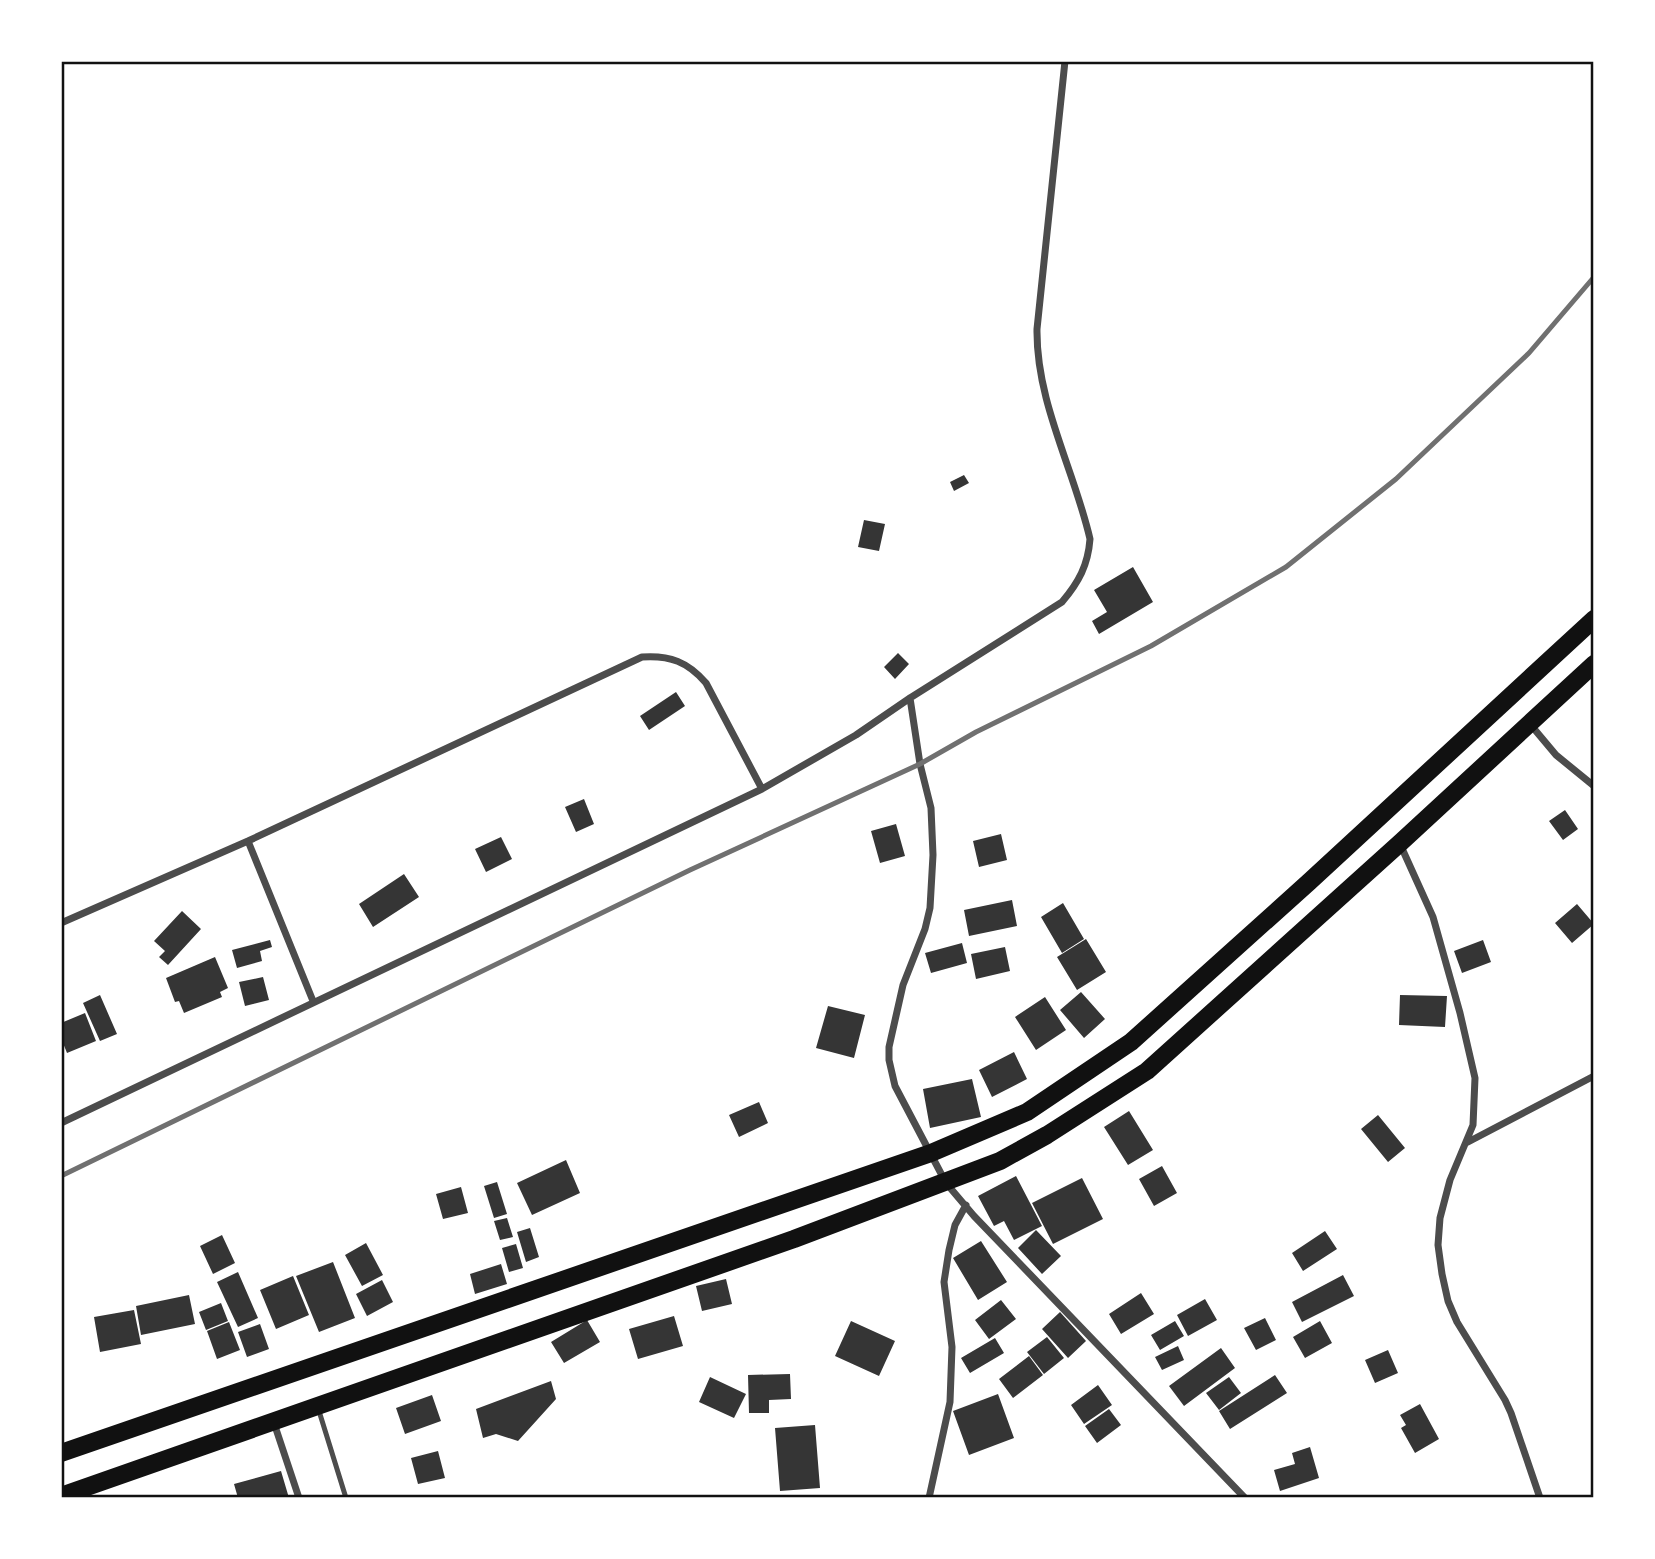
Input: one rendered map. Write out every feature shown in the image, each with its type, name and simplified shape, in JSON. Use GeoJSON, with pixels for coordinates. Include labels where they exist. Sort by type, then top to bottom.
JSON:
{"type":"FeatureCollection","features":[{"type":"Feature","properties":{"kind":"highway"},"geometry":{"type":"LineString","coordinates":[[61,1452],[931,1153],[1027,1112],[1131,1042],[1594,619]]}},
{"type":"Feature","properties":{"kind":"highway"},"geometry":{"type":"LineString","coordinates":[[61,1496],[90,1492],[318,1407],[946,1183],[999,1161],[1047,1135],[1147,1071],[1591,671]]}},
{"type":"Feature","properties":{"kind":"street"},"geometry":{"type":"LineString","coordinates":[[61,1123],[762,789],[845,742],[1062,602],[1078,583],[1088,560],[1090,539],[1086,518],[1042,384],[1037,350],[1065,61]]}},
{"type":"Feature","properties":{"kind":"street"},"geometry":{"type":"LineString","coordinates":[[61,923],[248,841],[642,657],[672,658],[695,671],[706,683],[762,789]]}},
{"type":"Feature","properties":{"kind":"street"},"geometry":{"type":"LineString","coordinates":[[910,698],[919,764],[931,808],[933,855],[930,908],[925,929],[903,985],[889,1047],[888,1060],[895,1086],[946,1183],[974,1216],[1245,1498]]}},
{"type":"Feature","properties":{"kind":"street"},"geometry":{"type":"LineString","coordinates":[[1530,724],[1556,755],[1594,786]]}},
{"type":"Feature","properties":{"kind":"street"},"geometry":{"type":"LineString","coordinates":[[248,841],[313,1001]]}},
{"type":"Feature","properties":{"kind":"street"},"geometry":{"type":"LineString","coordinates":[[1400,843],[1433,917],[1473,1065],[1475,1109],[1467,1142],[1450,1180],[1440,1218],[1438,1245],[1441,1274],[1457,1322],[1505,1400],[1540,1498]]}},
{"type":"Feature","properties":{"kind":"street"},"geometry":{"type":"LineString","coordinates":[[1467,1142],[1594,1076]]}},
{"type":"Feature","properties":{"kind":"street"},"geometry":{"type":"LineString","coordinates":[[929,1498],[950,1402],[952,1347],[944,1282],[955,1225],[966,1205]]}},
{"type":"Feature","properties":{"kind":"street"},"geometry":{"type":"LineString","coordinates":[[274,1423],[299,1498]]}},
{"type":"Feature","properties":{"kind":"lane"},"geometry":{"type":"LineString","coordinates":[[318,1407],[346,1498]]}},
{"type":"Feature","properties":{"kind":"building"},"geometry":{"type":"Polygon","coordinates":[[[964,475],[969,483],[954,491],[950,482],[964,475]]]}},
{"type":"Feature","properties":{"kind":"building"},"geometry":{"type":"Polygon","coordinates":[[[864,520],[885,524],[879,551],[858,547],[864,520]]]}},
{"type":"Feature","properties":{"kind":"building"},"geometry":{"type":"Polygon","coordinates":[[[1133,567],[1153,602],[1099,634],[1092,621],[1107,612],[1094,590],[1133,567]]]}},
{"type":"Feature","properties":{"kind":"building"},"geometry":{"type":"Polygon","coordinates":[[[898,653],[909,664],[895,679],[884,667],[898,653]]]}},
{"type":"Feature","properties":{"kind":"building"},"geometry":{"type":"Polygon","coordinates":[[[676,692],[685,706],[649,730],[640,716],[676,692]]]}},
{"type":"Feature","properties":{"kind":"building"},"geometry":{"type":"Polygon","coordinates":[[[584,799],[594,824],[576,832],[565,807],[584,799]]]}},
{"type":"Feature","properties":{"kind":"building"},"geometry":{"type":"Polygon","coordinates":[[[1565,810],[1578,829],[1563,840],[1549,821],[1565,810]]]}},
{"type":"Feature","properties":{"kind":"building"},"geometry":{"type":"Polygon","coordinates":[[[896,824],[905,856],[880,863],[871,831],[896,824]]]}},
{"type":"Feature","properties":{"kind":"building"},"geometry":{"type":"Polygon","coordinates":[[[1001,834],[1007,860],[979,867],[973,841],[1001,834]]]}},
{"type":"Feature","properties":{"kind":"building"},"geometry":{"type":"Polygon","coordinates":[[[501,837],[512,859],[486,872],[475,849],[501,837]]]}},
{"type":"Feature","properties":{"kind":"building"},"geometry":{"type":"Polygon","coordinates":[[[404,874],[419,897],[373,927],[359,904],[404,874]]]}},
{"type":"Feature","properties":{"kind":"building"},"geometry":{"type":"Polygon","coordinates":[[[1012,900],[1017,926],[969,936],[964,910],[1012,900]]]}},
{"type":"Feature","properties":{"kind":"building"},"geometry":{"type":"Polygon","coordinates":[[[1063,903],[1084,939],[1062,953],[1041,917],[1063,903]]]}},
{"type":"Feature","properties":{"kind":"building"},"geometry":{"type":"Polygon","coordinates":[[[1577,904],[1594,924],[1572,943],[1555,923],[1577,904]]]}},
{"type":"Feature","properties":{"kind":"building"},"geometry":{"type":"Polygon","coordinates":[[[182,911],[201,929],[168,965],[159,957],[165,951],[154,941],[182,911]]]}},
{"type":"Feature","properties":{"kind":"building"},"geometry":{"type":"Polygon","coordinates":[[[1086,939],[1106,972],[1077,990],[1057,957],[1086,939]]]}},
{"type":"Feature","properties":{"kind":"building"},"geometry":{"type":"Polygon","coordinates":[[[270,940],[272,947],[260,951],[262,961],[237,968],[232,950],[270,940]]]}},
{"type":"Feature","properties":{"kind":"building"},"geometry":{"type":"Polygon","coordinates":[[[1483,940],[1491,962],[1462,973],[1454,951],[1483,940]]]}},
{"type":"Feature","properties":{"kind":"building"},"geometry":{"type":"Polygon","coordinates":[[[962,943],[967,963],[931,973],[925,953],[962,943]]]}},
{"type":"Feature","properties":{"kind":"building"},"geometry":{"type":"Polygon","coordinates":[[[1005,947],[1010,971],[976,979],[971,954],[1005,947]]]}},
{"type":"Feature","properties":{"kind":"building"},"geometry":{"type":"Polygon","coordinates":[[[215,957],[228,988],[220,992],[222,997],[184,1013],[179,1001],[175,1002],[166,978],[215,957]]]}},
{"type":"Feature","properties":{"kind":"building"},"geometry":{"type":"Polygon","coordinates":[[[263,977],[269,1000],[245,1006],[239,982],[263,977]]]}},
{"type":"Feature","properties":{"kind":"building"},"geometry":{"type":"Polygon","coordinates":[[[1081,992],[1105,1019],[1084,1038],[1060,1010],[1081,992]]]}},
{"type":"Feature","properties":{"kind":"building"},"geometry":{"type":"Polygon","coordinates":[[[100,995],[117,1034],[100,1041],[83,1003],[100,995]]]}},
{"type":"Feature","properties":{"kind":"building"},"geometry":{"type":"Polygon","coordinates":[[[1400,995],[1447,996],[1445,1027],[1399,1025],[1400,995]]]}},
{"type":"Feature","properties":{"kind":"building"},"geometry":{"type":"Polygon","coordinates":[[[1045,997],[1066,1030],[1036,1050],[1015,1017],[1045,997]]]}},
{"type":"Feature","properties":{"kind":"building"},"geometry":{"type":"Polygon","coordinates":[[[828,1006],[865,1015],[854,1058],[816,1048],[828,1006]]]}},
{"type":"Feature","properties":{"kind":"building"},"geometry":{"type":"Polygon","coordinates":[[[85,1013],[96,1041],[67,1053],[61,1038],[61,1023],[85,1013]]]}},
{"type":"Feature","properties":{"kind":"building"},"geometry":{"type":"Polygon","coordinates":[[[1014,1052],[1027,1079],[992,1097],[979,1070],[1014,1052]]]}},
{"type":"Feature","properties":{"kind":"building"},"geometry":{"type":"Polygon","coordinates":[[[972,1079],[981,1117],[930,1128],[923,1089],[972,1079]]]}},
{"type":"Feature","properties":{"kind":"building"},"geometry":{"type":"Polygon","coordinates":[[[759,1102],[768,1123],[739,1137],[729,1115],[759,1102]]]}},
{"type":"Feature","properties":{"kind":"building"},"geometry":{"type":"Polygon","coordinates":[[[1129,1111],[1153,1150],[1128,1165],[1104,1127],[1129,1111]]]}},
{"type":"Feature","properties":{"kind":"building"},"geometry":{"type":"Polygon","coordinates":[[[1378,1115],[1405,1148],[1388,1162],[1361,1129],[1378,1115]]]}},
{"type":"Feature","properties":{"kind":"building"},"geometry":{"type":"Polygon","coordinates":[[[566,1160],[580,1193],[532,1215],[517,1183],[566,1160]]]}},
{"type":"Feature","properties":{"kind":"building"},"geometry":{"type":"Polygon","coordinates":[[[1162,1166],[1177,1193],[1154,1206],[1139,1179],[1162,1166]]]}},
{"type":"Feature","properties":{"kind":"building"},"geometry":{"type":"Polygon","coordinates":[[[1016,1176],[1042,1226],[1014,1240],[1004,1221],[994,1226],[978,1196],[1016,1176]]]}},
{"type":"Feature","properties":{"kind":"building"},"geometry":{"type":"Polygon","coordinates":[[[1082,1178],[1103,1219],[1053,1244],[1032,1203],[1082,1178]]]}},
{"type":"Feature","properties":{"kind":"building"},"geometry":{"type":"Polygon","coordinates":[[[497,1182],[507,1214],[494,1218],[484,1186],[497,1182]]]}},
{"type":"Feature","properties":{"kind":"building"},"geometry":{"type":"Polygon","coordinates":[[[461,1187],[468,1213],[443,1219],[436,1194],[461,1187]]]}},
{"type":"Feature","properties":{"kind":"building"},"geometry":{"type":"Polygon","coordinates":[[[507,1218],[513,1237],[500,1240],[494,1221],[507,1218]]]}},
{"type":"Feature","properties":{"kind":"building"},"geometry":{"type":"Polygon","coordinates":[[[530,1228],[539,1257],[526,1262],[517,1232],[530,1228]]]}},
{"type":"Feature","properties":{"kind":"building"},"geometry":{"type":"Polygon","coordinates":[[[1036,1230],[1061,1256],[1042,1274],[1018,1248],[1036,1230]]]}},
{"type":"Feature","properties":{"kind":"building"},"geometry":{"type":"Polygon","coordinates":[[[1325,1231],[1337,1249],[1303,1271],[1292,1253],[1325,1231]]]}},
{"type":"Feature","properties":{"kind":"building"},"geometry":{"type":"Polygon","coordinates":[[[222,1235],[235,1263],[213,1274],[200,1246],[222,1235]]]}},
{"type":"Feature","properties":{"kind":"building"},"geometry":{"type":"Polygon","coordinates":[[[981,1241],[1007,1282],[978,1300],[953,1258],[981,1241]]]}},
{"type":"Feature","properties":{"kind":"building"},"geometry":{"type":"Polygon","coordinates":[[[366,1243],[383,1275],[362,1286],[345,1255],[366,1243]]]}},
{"type":"Feature","properties":{"kind":"building"},"geometry":{"type":"Polygon","coordinates":[[[516,1244],[523,1268],[509,1272],[502,1248],[516,1244]]]}},
{"type":"Feature","properties":{"kind":"building"},"geometry":{"type":"Polygon","coordinates":[[[333,1262],[355,1318],[319,1332],[296,1276],[333,1262]]]}},
{"type":"Feature","properties":{"kind":"building"},"geometry":{"type":"Polygon","coordinates":[[[501,1264],[507,1284],[475,1294],[470,1274],[501,1264]]]}},
{"type":"Feature","properties":{"kind":"building"},"geometry":{"type":"Polygon","coordinates":[[[238,1272],[258,1318],[238,1327],[217,1282],[238,1272]]]}},
{"type":"Feature","properties":{"kind":"building"},"geometry":{"type":"Polygon","coordinates":[[[1343,1275],[1354,1296],[1302,1322],[1292,1302],[1343,1275]]]}},
{"type":"Feature","properties":{"kind":"building"},"geometry":{"type":"Polygon","coordinates":[[[293,1276],[309,1315],[276,1329],[260,1290],[293,1276]]]}},
{"type":"Feature","properties":{"kind":"building"},"geometry":{"type":"Polygon","coordinates":[[[726,1279],[732,1304],[702,1311],[696,1286],[726,1279]]]}},
{"type":"Feature","properties":{"kind":"building"},"geometry":{"type":"Polygon","coordinates":[[[382,1280],[393,1302],[367,1316],[356,1294],[382,1280]]]}},
{"type":"Feature","properties":{"kind":"building"},"geometry":{"type":"Polygon","coordinates":[[[1141,1293],[1154,1314],[1121,1334],[1109,1314],[1141,1293]]]}},
{"type":"Feature","properties":{"kind":"building"},"geometry":{"type":"Polygon","coordinates":[[[189,1295],[195,1324],[141,1335],[136,1306],[189,1295]]]}},
{"type":"Feature","properties":{"kind":"building"},"geometry":{"type":"Polygon","coordinates":[[[1205,1299],[1217,1320],[1188,1336],[1177,1315],[1205,1299]]]}},
{"type":"Feature","properties":{"kind":"building"},"geometry":{"type":"Polygon","coordinates":[[[1001,1300],[1016,1319],[989,1339],[975,1320],[1001,1300]]]}},
{"type":"Feature","properties":{"kind":"building"},"geometry":{"type":"Polygon","coordinates":[[[221,1303],[228,1321],[206,1330],[199,1312],[221,1303]]]}},
{"type":"Feature","properties":{"kind":"building"},"geometry":{"type":"Polygon","coordinates":[[[134,1310],[141,1344],[100,1352],[94,1317],[134,1310]]]}},
{"type":"Feature","properties":{"kind":"building"},"geometry":{"type":"Polygon","coordinates":[[[1060,1312],[1086,1341],[1068,1358],[1042,1329],[1060,1312]]]}},
{"type":"Feature","properties":{"kind":"building"},"geometry":{"type":"Polygon","coordinates":[[[674,1316],[683,1346],[638,1359],[629,1329],[674,1316]]]}},
{"type":"Feature","properties":{"kind":"building"},"geometry":{"type":"Polygon","coordinates":[[[1265,1318],[1276,1340],[1256,1350],[1244,1328],[1265,1318]]]}},
{"type":"Feature","properties":{"kind":"building"},"geometry":{"type":"Polygon","coordinates":[[[587,1320],[600,1342],[564,1363],[551,1342],[587,1320]]]}},
{"type":"Feature","properties":{"kind":"building"},"geometry":{"type":"Polygon","coordinates":[[[851,1321],[895,1341],[879,1376],[835,1356],[851,1321]]]}},
{"type":"Feature","properties":{"kind":"building"},"geometry":{"type":"Polygon","coordinates":[[[1175,1321],[1184,1336],[1160,1350],[1151,1335],[1175,1321]]]}},
{"type":"Feature","properties":{"kind":"building"},"geometry":{"type":"Polygon","coordinates":[[[1320,1321],[1332,1343],[1305,1358],[1293,1337],[1320,1321]]]}},
{"type":"Feature","properties":{"kind":"building"},"geometry":{"type":"Polygon","coordinates":[[[229,1322],[240,1350],[217,1359],[207,1331],[229,1322]]]}},
{"type":"Feature","properties":{"kind":"building"},"geometry":{"type":"Polygon","coordinates":[[[260,1324],[269,1349],[247,1357],[238,1332],[260,1324]]]}},
{"type":"Feature","properties":{"kind":"building"},"geometry":{"type":"Polygon","coordinates":[[[1047,1337],[1064,1358],[1044,1374],[1027,1352],[1047,1337]]]}},
{"type":"Feature","properties":{"kind":"building"},"geometry":{"type":"Polygon","coordinates":[[[995,1338],[1004,1353],[970,1373],[961,1358],[995,1338]]]}},
{"type":"Feature","properties":{"kind":"building"},"geometry":{"type":"Polygon","coordinates":[[[1178,1346],[1184,1360],[1162,1370],[1155,1357],[1178,1346]]]}},
{"type":"Feature","properties":{"kind":"building"},"geometry":{"type":"Polygon","coordinates":[[[1221,1348],[1235,1368],[1184,1406],[1169,1386],[1221,1348]]]}},
{"type":"Feature","properties":{"kind":"building"},"geometry":{"type":"Polygon","coordinates":[[[1388,1350],[1398,1373],[1375,1383],[1365,1360],[1388,1350]]]}},
{"type":"Feature","properties":{"kind":"building"},"geometry":{"type":"Polygon","coordinates":[[[1029,1356],[1043,1375],[1013,1398],[999,1379],[1029,1356]]]}},
{"type":"Feature","properties":{"kind":"building"},"geometry":{"type":"Polygon","coordinates":[[[790,1374],[791,1399],[769,1400],[769,1413],[749,1413],[748,1375],[790,1374]]]}},
{"type":"Feature","properties":{"kind":"building"},"geometry":{"type":"Polygon","coordinates":[[[1275,1375],[1287,1393],[1230,1429],[1219,1411],[1275,1375]]]}},
{"type":"Feature","properties":{"kind":"building"},"geometry":{"type":"Polygon","coordinates":[[[710,1377],[746,1394],[734,1418],[699,1402],[710,1377]]]}},
{"type":"Feature","properties":{"kind":"building"},"geometry":{"type":"Polygon","coordinates":[[[1229,1377],[1241,1393],[1219,1410],[1206,1393],[1229,1377]]]}},
{"type":"Feature","properties":{"kind":"building"},"geometry":{"type":"Polygon","coordinates":[[[551,1381],[556,1399],[518,1441],[496,1434],[483,1438],[476,1409],[551,1381]]]}},
{"type":"Feature","properties":{"kind":"building"},"geometry":{"type":"Polygon","coordinates":[[[1098,1385],[1112,1405],[1084,1424],[1071,1405],[1098,1385]]]}},
{"type":"Feature","properties":{"kind":"building"},"geometry":{"type":"Polygon","coordinates":[[[998,1394],[1014,1438],[969,1455],[953,1411],[998,1394]]]}},
{"type":"Feature","properties":{"kind":"building"},"geometry":{"type":"Polygon","coordinates":[[[432,1395],[441,1421],[405,1434],[396,1408],[432,1395]]]}},
{"type":"Feature","properties":{"kind":"building"},"geometry":{"type":"Polygon","coordinates":[[[1420,1404],[1439,1439],[1415,1453],[1401,1428],[1406,1425],[1400,1415],[1420,1404]]]}},
{"type":"Feature","properties":{"kind":"building"},"geometry":{"type":"Polygon","coordinates":[[[1109,1409],[1121,1425],[1097,1443],[1085,1426],[1109,1409]]]}},
{"type":"Feature","properties":{"kind":"building"},"geometry":{"type":"Polygon","coordinates":[[[815,1425],[820,1488],[780,1491],[775,1428],[815,1425]]]}},
{"type":"Feature","properties":{"kind":"building"},"geometry":{"type":"Polygon","coordinates":[[[1310,1447],[1319,1478],[1280,1491],[1274,1470],[1295,1464],[1292,1453],[1310,1447]]]}},
{"type":"Feature","properties":{"kind":"building"},"geometry":{"type":"Polygon","coordinates":[[[438,1451],[445,1478],[418,1484],[411,1458],[438,1451]]]}},
{"type":"Feature","properties":{"kind":"building"},"geometry":{"type":"Polygon","coordinates":[[[281,1471],[289,1498],[238,1498],[234,1484],[281,1471]]]}},
{"type":"Feature","properties":{"kind":"railway"},"geometry":{"type":"LineString","coordinates":[[61,1176],[690,870],[920,764],[976,732],[1151,646],[1286,567],[1396,479],[1529,353],[1594,277]]}}]}
